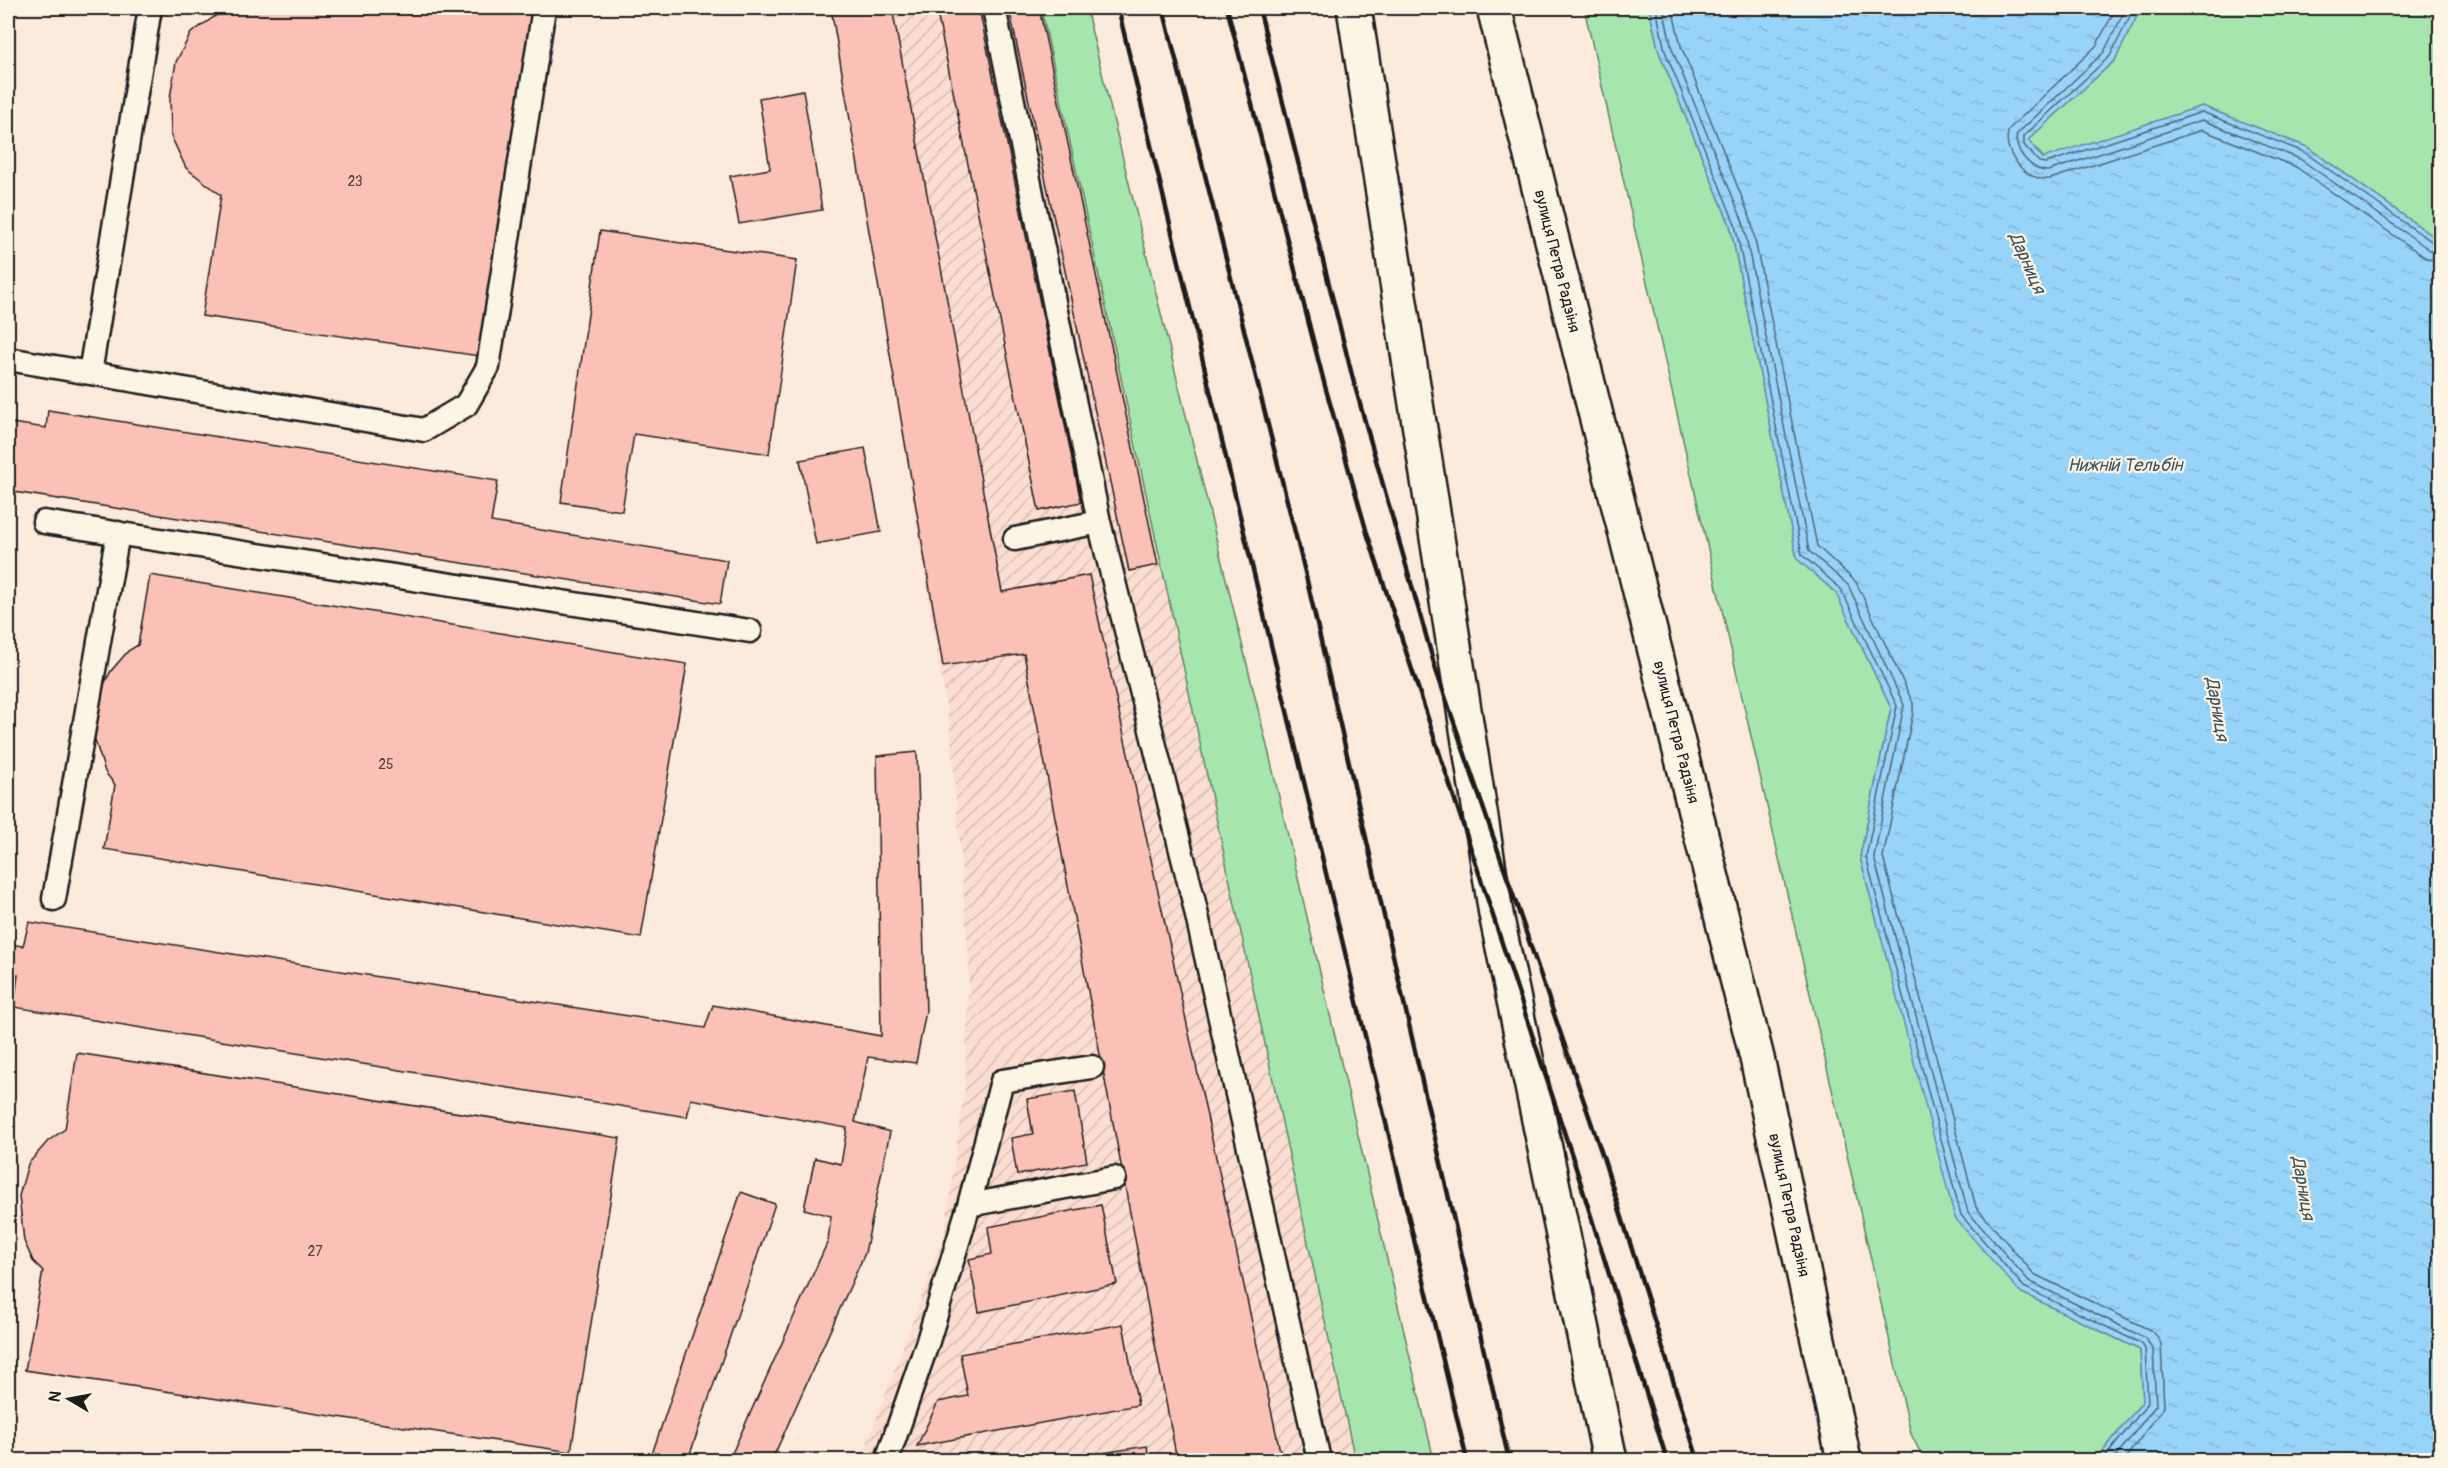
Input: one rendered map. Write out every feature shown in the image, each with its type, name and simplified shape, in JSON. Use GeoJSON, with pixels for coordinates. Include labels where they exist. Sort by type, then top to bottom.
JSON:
{"type":"FeatureCollection","features":[{"type":"Feature","properties":{"kind":"main road"},"geometry":{"type":"LineString","coordinates":[[1354,8],[1496,914],[1610,1461]]}},
{"type":"Feature","properties":{"kind":"main road","name":"вулиця Петра Радзіня"},"geometry":{"type":"LineString","coordinates":[[1494,8],[1757,1058],[1844,1461]]}},
{"type":"Feature","properties":{"kind":"lane"},"geometry":{"type":"LineString","coordinates":[[90,373],[150,8]]}},
{"type":"Feature","properties":{"kind":"lane"},"geometry":{"type":"LineString","coordinates":[[8,359],[424,430],[466,405],[488,367],[544,8]]}},
{"type":"Feature","properties":{"kind":"lane"},"geometry":{"type":"LineString","coordinates":[[994,8],[1099,522],[1194,898],[1319,1461]]}},
{"type":"Feature","properties":{"kind":"lane"},"geometry":{"type":"LineString","coordinates":[[44,522],[750,631]]}},
{"type":"Feature","properties":{"kind":"lane"},"geometry":{"type":"LineString","coordinates":[[1015,539],[1099,522]]}},
{"type":"Feature","properties":{"kind":"lane"},"geometry":{"type":"LineString","coordinates":[[54,899],[118,533]]}},
{"type":"Feature","properties":{"kind":"lane"},"geometry":{"type":"LineString","coordinates":[[887,1461],[928,1341],[969,1205],[1002,1081],[1092,1067]]}},
{"type":"Feature","properties":{"kind":"lane"},"geometry":{"type":"LineString","coordinates":[[969,1205],[1114,1178]]}},
{"type":"Feature","properties":{"kind":"shaded area"},"geometry":{"type":"Polygon","coordinates":[[[834,8],[1041,8],[1355,1460],[861,1460],[944,1237],[965,1086],[969,964],[951,737],[834,8]]]}},
{"type":"Feature","properties":{"kind":"green space"},"geometry":{"type":"Polygon","coordinates":[[[1041,8],[1086,8],[1269,754],[1434,1460],[1355,1460],[1041,8]]]}},
{"type":"Feature","properties":{"kind":"green space"},"geometry":{"type":"Polygon","coordinates":[[[1584,8],[1649,8],[1659,52],[1730,225],[1797,558],[1836,593],[1891,708],[1860,857],[1881,936],[2020,1292],[2140,1350],[2143,1401],[2096,1460],[1924,1460],[1911,1434],[1584,8]]]}},
{"type":"Feature","properties":{"kind":"green space"},"geometry":{"type":"Polygon","coordinates":[[[2141,8],[2440,8],[2440,241],[2307,147],[2202,106],[2044,158],[2028,140],[2115,60],[2141,8]]]}},
{"type":"Feature","properties":{"kind":"water","name":"Нижній Тельбін"},"geometry":{"type":"Polygon","coordinates":[[[1649,8],[2141,8],[2115,60],[2028,140],[2043,158],[2202,106],[2307,147],[2440,241],[2440,1460],[2096,1460],[2143,1401],[2140,1350],[2020,1292],[1955,1218],[1860,857],[1891,708],[1836,593],[1797,559],[1730,225],[1659,52],[1649,8]]]}},
{"type":"Feature","properties":{"kind":"building"},"geometry":{"type":"Polygon","coordinates":[[[250,8],[534,8],[479,356],[202,316],[221,195],[186,168],[171,136],[170,98],[176,62],[191,33],[217,15],[249,12],[250,8]]]}},
{"type":"Feature","properties":{"kind":"building"},"geometry":{"type":"Polygon","coordinates":[[[831,8],[892,8],[1002,592],[1089,575],[1282,1460],[1177,1460],[1024,654],[943,666],[831,8]]]}},
{"type":"Feature","properties":{"kind":"building"},"geometry":{"type":"Polygon","coordinates":[[[936,8],[979,8],[1081,502],[1039,511],[936,8]]]}},
{"type":"Feature","properties":{"kind":"building"},"geometry":{"type":"Polygon","coordinates":[[[1009,8],[1039,8],[1158,565],[1129,571],[1009,8]]]}},
{"type":"Feature","properties":{"kind":"building"},"geometry":{"type":"Polygon","coordinates":[[[803,90],[822,210],[739,224],[730,176],[770,169],[759,98],[803,90]]]}},
{"type":"Feature","properties":{"kind":"building"},"geometry":{"type":"Polygon","coordinates":[[[600,231],[797,260],[769,454],[634,434],[622,511],[561,502],[600,231]]]}},
{"type":"Feature","properties":{"kind":"building"},"geometry":{"type":"Polygon","coordinates":[[[48,410],[498,481],[491,522],[727,560],[720,604],[8,491],[8,451],[12,423],[46,428],[48,410]]]}},
{"type":"Feature","properties":{"kind":"building"},"geometry":{"type":"Polygon","coordinates":[[[865,448],[881,532],[816,544],[800,460],[865,448]]]}},
{"type":"Feature","properties":{"kind":"building"},"geometry":{"type":"Polygon","coordinates":[[[150,575],[687,664],[641,938],[104,849],[115,785],[105,772],[94,737],[100,692],[111,671],[128,651],[138,645],[150,575]]]}},
{"type":"Feature","properties":{"kind":"building"},"geometry":{"type":"Polygon","coordinates":[[[917,752],[926,1011],[916,1063],[868,1057],[855,1122],[890,1132],[865,1253],[772,1460],[729,1460],[828,1241],[831,1216],[804,1209],[815,1158],[841,1164],[847,1128],[691,1099],[687,1117],[14,1007],[18,975],[8,974],[8,944],[23,946],[29,922],[705,1028],[713,1005],[881,1036],[877,756],[917,752]]]}},
{"type":"Feature","properties":{"kind":"building"},"geometry":{"type":"Polygon","coordinates":[[[77,1053],[620,1138],[571,1452],[25,1370],[43,1271],[33,1261],[24,1241],[19,1196],[28,1164],[48,1141],[65,1129],[77,1053]]]}},
{"type":"Feature","properties":{"kind":"building"},"geometry":{"type":"Polygon","coordinates":[[[1075,1091],[1087,1162],[1017,1175],[1011,1138],[1033,1134],[1027,1099],[1075,1091]]]}},
{"type":"Feature","properties":{"kind":"building"},"geometry":{"type":"Polygon","coordinates":[[[741,1192],[775,1204],[688,1460],[650,1460],[741,1192]]]}},
{"type":"Feature","properties":{"kind":"building"},"geometry":{"type":"Polygon","coordinates":[[[1101,1205],[1117,1284],[979,1312],[969,1259],[992,1254],[988,1227],[1101,1205]]]}},
{"type":"Feature","properties":{"kind":"building"},"geometry":{"type":"Polygon","coordinates":[[[1123,1324],[1138,1405],[917,1446],[938,1402],[968,1396],[960,1354],[1123,1324]]]}},
{"type":"Feature","properties":{"kind":"building"},"geometry":{"type":"Polygon","coordinates":[[[1147,1446],[1149,1460],[1057,1460],[1147,1446]]]}},
{"type":"Feature","properties":{"kind":"railway"},"geometry":{"type":"LineString","coordinates":[[1118,8],[1467,1460]]}},
{"type":"Feature","properties":{"kind":"railway"},"geometry":{"type":"LineString","coordinates":[[1163,8],[1305,572],[1509,1460]]}},
{"type":"Feature","properties":{"kind":"railway"},"geometry":{"type":"LineString","coordinates":[[1227,8],[1325,386],[1367,533],[1575,1165],[1667,1460]]}},
{"type":"Feature","properties":{"kind":"railway"},"geometry":{"type":"LineString","coordinates":[[1259,8],[1354,383],[1435,667],[1603,1157],[1698,1460]]}},
{"type":"Feature","properties":{"kind":"water label","name":"Дарниця"},"geometry":{"type":"Point","coordinates":[2027,263]}},
{"type":"Feature","properties":{"kind":"water label","name":"Дарниця"},"geometry":{"type":"Point","coordinates":[2217,709]}},
{"type":"Feature","properties":{"kind":"water label","name":"Дарниця"},"geometry":{"type":"Point","coordinates":[2303,1188]}}]}
